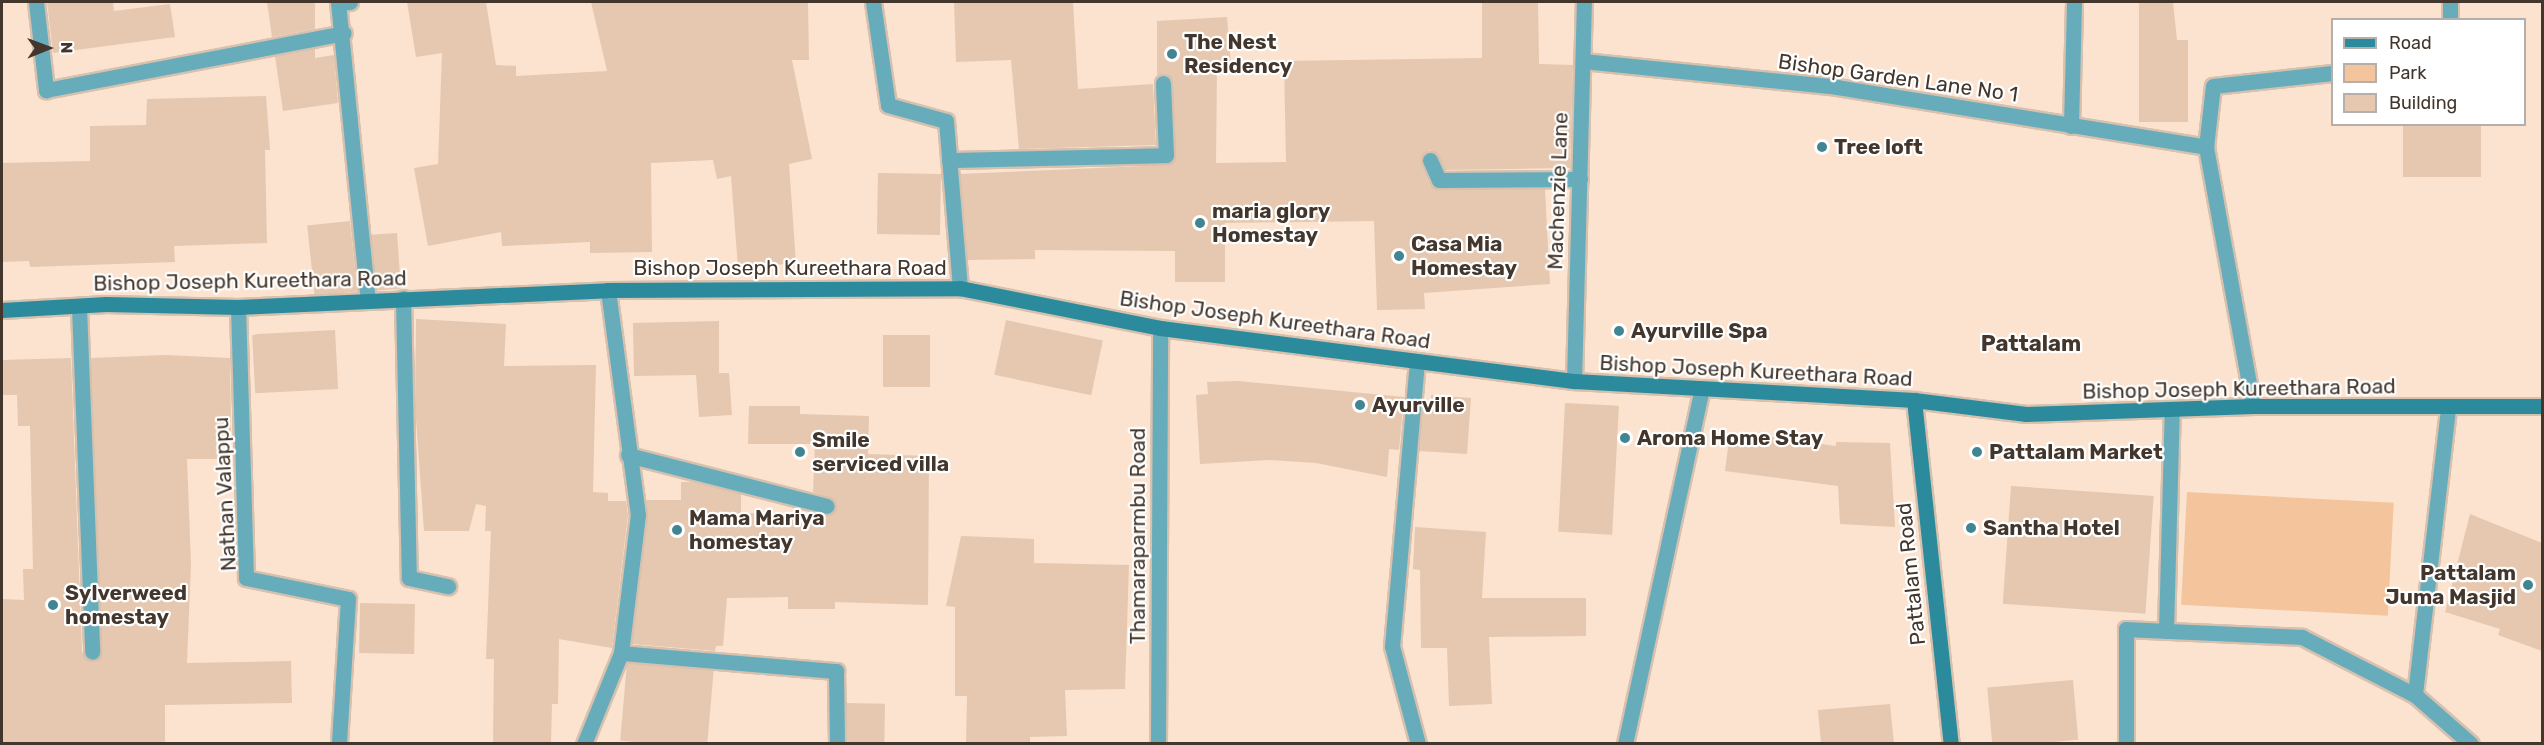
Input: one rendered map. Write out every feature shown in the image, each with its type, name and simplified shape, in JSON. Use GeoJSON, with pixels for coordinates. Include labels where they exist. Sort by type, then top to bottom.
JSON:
{"type":"FeatureCollection","features":[{"type":"Feature","properties":{"kind":"street"},"geometry":{"type":"LineString","coordinates":[[36,2],[46,90],[345,33]]}},
{"type":"Feature","properties":{"kind":"street"},"geometry":{"type":"LineString","coordinates":[[342,2],[368,300]]}},
{"type":"Feature","properties":{"kind":"street"},"geometry":{"type":"LineString","coordinates":[[873,2],[888,105],[946,121],[960,288]]}},
{"type":"Feature","properties":{"kind":"street","name":"Machenzie Lane"},"geometry":{"type":"LineString","coordinates":[[1574,381],[1584,2]]}},
{"type":"Feature","properties":{"kind":"street"},"geometry":{"type":"LineString","coordinates":[[2071,126],[2074,2]]}},
{"type":"Feature","properties":{"kind":"street"},"geometry":{"type":"LineString","coordinates":[[2450,2],[2450,18]]}},
{"type":"Feature","properties":{"kind":"street","name":"Bishop Garden Lane No 1"},"geometry":{"type":"LineString","coordinates":[[1583,61],[1837,87],[2206,147]]}},
{"type":"Feature","properties":{"kind":"street"},"geometry":{"type":"LineString","coordinates":[[2253,406],[2206,147],[2213,86],[2331,73]]}},
{"type":"Feature","properties":{"kind":"street"},"geometry":{"type":"LineString","coordinates":[[949,160],[1166,155],[1163,83]]}},
{"type":"Feature","properties":{"kind":"street"},"geometry":{"type":"LineString","coordinates":[[1430,160],[1439,180],[1580,178]]}},
{"type":"Feature","properties":{"kind":"street","name":"Bishop Joseph Kureethara Road"},"geometry":{"type":"LineString","coordinates":[[2,310],[79,307],[238,307],[608,290],[960,288],[1160,328],[1574,381],[1914,400],[2026,414],[2253,406],[2448,409],[2542,406]]}},
{"type":"Feature","properties":{"kind":"street"},"geometry":{"type":"LineString","coordinates":[[584,744],[621,653],[638,515],[628,455],[608,290]]}},
{"type":"Feature","properties":{"kind":"street"},"geometry":{"type":"LineString","coordinates":[[403,298],[409,578],[448,586]]}},
{"type":"Feature","properties":{"kind":"street"},"geometry":{"type":"LineString","coordinates":[[79,307],[92,652]]}},
{"type":"Feature","properties":{"kind":"street","name":"Nathan Valappu"},"geometry":{"type":"LineString","coordinates":[[238,307],[246,578],[348,599],[339,744]]}},
{"type":"Feature","properties":{"kind":"street","name":"Thamaraparmbu Road"},"geometry":{"type":"LineString","coordinates":[[1158,744],[1160,328]]}},
{"type":"Feature","properties":{"kind":"street"},"geometry":{"type":"LineString","coordinates":[[1417,361],[1392,646],[1418,744]]}},
{"type":"Feature","properties":{"kind":"street"},"geometry":{"type":"LineString","coordinates":[[1625,744],[1702,389]]}},
{"type":"Feature","properties":{"kind":"street","name":"Pattalam Road"},"geometry":{"type":"LineString","coordinates":[[1914,400],[1951,744]]}},
{"type":"Feature","properties":{"kind":"street"},"geometry":{"type":"LineString","coordinates":[[2166,631],[2172,409]]}},
{"type":"Feature","properties":{"kind":"street"},"geometry":{"type":"LineString","coordinates":[[2415,695],[2448,409]]}},
{"type":"Feature","properties":{"kind":"street"},"geometry":{"type":"LineString","coordinates":[[628,455],[827,506]]}},
{"type":"Feature","properties":{"kind":"street"},"geometry":{"type":"LineString","coordinates":[[2126,744],[2126,629],[2302,637],[2415,695],[2471,744]]}},
{"type":"Feature","properties":{"kind":"street"},"geometry":{"type":"LineString","coordinates":[[621,653],[836,671],[837,744]]}},
{"type":"Feature","properties":{"kind":"green space"},"geometry":{"type":"Polygon","coordinates":[[[2187,492],[2394,503],[2388,616],[2181,605],[2187,492]]]}},
{"type":"Feature","properties":{"kind":"building"},"geometry":{"type":"Polygon","coordinates":[[[47,2],[113,2],[114,11],[170,4],[175,37],[53,53],[47,2]]]}},
{"type":"Feature","properties":{"kind":"building"},"geometry":{"type":"Polygon","coordinates":[[[267,2],[315,2],[315,29],[272,37],[267,2]]]}},
{"type":"Feature","properties":{"kind":"building"},"geometry":{"type":"Polygon","coordinates":[[[407,2],[486,2],[496,65],[516,66],[516,76],[607,71],[591,2],[808,2],[809,60],[792,60],[812,159],[789,164],[796,263],[738,268],[731,176],[717,179],[713,160],[651,163],[652,252],[590,253],[590,242],[502,246],[501,232],[428,246],[414,168],[438,164],[442,53],[416,57],[407,2]]]}},
{"type":"Feature","properties":{"kind":"building"},"geometry":{"type":"Polygon","coordinates":[[[954,2],[1073,2],[1078,89],[1153,84],[1156,145],[1019,149],[1011,60],[956,62],[954,2]]]}},
{"type":"Feature","properties":{"kind":"building"},"geometry":{"type":"Polygon","coordinates":[[[1482,2],[1538,2],[1539,64],[1573,65],[1570,168],[1445,170],[1430,150],[1422,155],[1421,163],[1430,185],[1438,190],[1545,189],[1550,284],[1424,293],[1425,309],[1377,310],[1374,221],[1225,223],[1225,282],[1175,282],[1175,251],[1035,250],[1035,259],[967,260],[960,174],[1166,165],[1174,160],[1173,83],[1167,74],[1157,75],[1157,21],[1227,17],[1231,65],[1217,66],[1216,163],[1286,162],[1284,61],[1482,58],[1482,2]]]}},
{"type":"Feature","properties":{"kind":"building"},"geometry":{"type":"Polygon","coordinates":[[[2139,2],[2173,2],[2177,40],[2188,40],[2188,122],[2139,122],[2139,2]]]}},
{"type":"Feature","properties":{"kind":"building"},"geometry":{"type":"Polygon","coordinates":[[[315,48],[315,58],[334,55],[338,103],[283,111],[275,56],[315,48]]]}},
{"type":"Feature","properties":{"kind":"building"},"geometry":{"type":"Polygon","coordinates":[[[266,96],[270,150],[265,150],[267,243],[174,246],[175,262],[30,267],[29,261],[2,262],[2,163],[90,161],[90,126],[146,125],[147,99],[266,96]]]}},
{"type":"Feature","properties":{"kind":"building"},"geometry":{"type":"Polygon","coordinates":[[[2403,126],[2481,126],[2481,177],[2403,177],[2403,126]]]}},
{"type":"Feature","properties":{"kind":"building"},"geometry":{"type":"Polygon","coordinates":[[[878,173],[941,174],[940,235],[877,234],[878,173]]]}},
{"type":"Feature","properties":{"kind":"building"},"geometry":{"type":"Polygon","coordinates":[[[350,221],[357,292],[315,296],[307,225],[350,221]]]}},
{"type":"Feature","properties":{"kind":"building"},"geometry":{"type":"Polygon","coordinates":[[[397,233],[401,289],[375,291],[371,235],[397,233]]]}},
{"type":"Feature","properties":{"kind":"building"},"geometry":{"type":"Polygon","coordinates":[[[416,319],[506,324],[504,366],[596,365],[593,492],[608,493],[608,501],[626,501],[628,515],[612,648],[559,639],[558,704],[552,704],[551,744],[493,744],[494,659],[486,659],[491,531],[485,531],[486,506],[476,504],[469,531],[424,531],[415,405],[416,319]]]}},
{"type":"Feature","properties":{"kind":"building"},"geometry":{"type":"Polygon","coordinates":[[[1006,320],[1103,341],[1091,395],[994,375],[1006,320]]]}},
{"type":"Feature","properties":{"kind":"building"},"geometry":{"type":"Polygon","coordinates":[[[719,321],[719,373],[729,373],[732,415],[699,417],[696,375],[634,376],[633,323],[719,321]]]}},
{"type":"Feature","properties":{"kind":"building"},"geometry":{"type":"Polygon","coordinates":[[[335,330],[338,389],[255,393],[252,334],[335,330]]]}},
{"type":"Feature","properties":{"kind":"building"},"geometry":{"type":"Polygon","coordinates":[[[883,335],[930,335],[930,387],[883,387],[883,335]]]}},
{"type":"Feature","properties":{"kind":"building"},"geometry":{"type":"Polygon","coordinates":[[[165,355],[230,358],[231,432],[216,431],[217,459],[187,459],[191,564],[187,663],[291,661],[292,703],[165,705],[165,744],[2,744],[2,599],[24,600],[23,569],[33,569],[30,426],[18,426],[17,395],[2,395],[2,360],[71,358],[82,652],[92,662],[102,652],[91,358],[165,355]]]}},
{"type":"Feature","properties":{"kind":"building"},"geometry":{"type":"Polygon","coordinates":[[[1238,381],[1404,397],[1399,450],[1389,449],[1387,477],[1316,463],[1269,460],[1200,464],[1196,395],[1208,394],[1207,382],[1238,381]]]}},
{"type":"Feature","properties":{"kind":"building"},"geometry":{"type":"Polygon","coordinates":[[[1431,395],[1471,398],[1467,454],[1419,451],[1423,399],[1431,400],[1431,395]]]}},
{"type":"Feature","properties":{"kind":"building"},"geometry":{"type":"Polygon","coordinates":[[[1565,403],[1619,406],[1612,535],[1558,532],[1565,403]]]}},
{"type":"Feature","properties":{"kind":"building"},"geometry":{"type":"Polygon","coordinates":[[[749,406],[800,406],[800,414],[869,416],[868,454],[929,456],[928,605],[835,602],[835,609],[788,609],[788,597],[727,598],[723,646],[716,646],[715,651],[632,644],[646,500],[681,500],[681,482],[692,482],[741,494],[741,513],[829,515],[836,509],[833,499],[813,492],[815,444],[748,444],[749,406]]]}},
{"type":"Feature","properties":{"kind":"building"},"geometry":{"type":"Polygon","coordinates":[[[1730,432],[1836,446],[1836,442],[1890,443],[1895,527],[1840,524],[1838,486],[1725,471],[1730,432]]]}},
{"type":"Feature","properties":{"kind":"building"},"geometry":{"type":"Polygon","coordinates":[[[2011,486],[2154,496],[2145,614],[2003,604],[2011,486]]]}},
{"type":"Feature","properties":{"kind":"building"},"geometry":{"type":"Polygon","coordinates":[[[2470,514],[2542,543],[2542,651],[2498,635],[2500,629],[2445,612],[2470,514]]]}},
{"type":"Feature","properties":{"kind":"building"},"geometry":{"type":"Polygon","coordinates":[[[1415,527],[1486,532],[1482,598],[1586,598],[1586,636],[1489,637],[1492,704],[1449,706],[1447,648],[1421,648],[1420,570],[1413,569],[1415,527]]]}},
{"type":"Feature","properties":{"kind":"building"},"geometry":{"type":"Polygon","coordinates":[[[961,536],[1034,539],[1034,563],[1129,565],[1125,689],[1065,690],[1067,736],[1030,737],[1030,744],[966,744],[967,696],[955,696],[955,607],[946,606],[961,536]]]}},
{"type":"Feature","properties":{"kind":"building"},"geometry":{"type":"Polygon","coordinates":[[[360,603],[415,604],[414,654],[359,653],[360,603]]]}},
{"type":"Feature","properties":{"kind":"building"},"geometry":{"type":"Polygon","coordinates":[[[627,663],[714,671],[707,744],[658,744],[620,741],[627,663]]]}},
{"type":"Feature","properties":{"kind":"building"},"geometry":{"type":"Polygon","coordinates":[[[2073,680],[2078,740],[2030,744],[1992,744],[1987,687],[2073,680]]]}},
{"type":"Feature","properties":{"kind":"building"},"geometry":{"type":"Polygon","coordinates":[[[846,703],[885,704],[884,744],[845,744],[846,703]]]}},
{"type":"Feature","properties":{"kind":"building"},"geometry":{"type":"Polygon","coordinates":[[[1890,704],[1894,744],[1821,744],[1818,710],[1890,704]]]}},
{"type":"Feature","properties":{"kind":"place","name":"The Nest Residency"},"geometry":{"type":"Point","coordinates":[1172,54]}},
{"type":"Feature","properties":{"kind":"place","name":"Tree loft"},"geometry":{"type":"Point","coordinates":[1822,147]}},
{"type":"Feature","properties":{"kind":"place","name":"maria glory Homestay"},"geometry":{"type":"Point","coordinates":[1200,223]}},
{"type":"Feature","properties":{"kind":"place","name":"Casa Mia Homestay"},"geometry":{"type":"Point","coordinates":[1399,256]}},
{"type":"Feature","properties":{"kind":"place","name":"Ayurville Spa"},"geometry":{"type":"Point","coordinates":[1619,331]}},
{"type":"Feature","properties":{"kind":"place","name":"Ayurville"},"geometry":{"type":"Point","coordinates":[1360,405]}},
{"type":"Feature","properties":{"kind":"place","name":"Aroma Home Stay"},"geometry":{"type":"Point","coordinates":[1625,438]}},
{"type":"Feature","properties":{"kind":"place","name":"Smile serviced villa"},"geometry":{"type":"Point","coordinates":[800,452]}},
{"type":"Feature","properties":{"kind":"place","name":"Pattalam Market"},"geometry":{"type":"Point","coordinates":[1977,452]}},
{"type":"Feature","properties":{"kind":"place","name":"Santha Hotel"},"geometry":{"type":"Point","coordinates":[1971,528]}},
{"type":"Feature","properties":{"kind":"place","name":"Mama Mariya homestay"},"geometry":{"type":"Point","coordinates":[677,530]}},
{"type":"Feature","properties":{"kind":"place","name":"Pattalam Juma Masjid"},"geometry":{"type":"Point","coordinates":[2528,585]}},
{"type":"Feature","properties":{"kind":"place","name":"Sylverweed homestay"},"geometry":{"type":"Point","coordinates":[53,605]}},
{"type":"Feature","properties":{"kind":"district","name":"Pattalam"},"geometry":{"type":"Point","coordinates":[2031,344]}}]}
